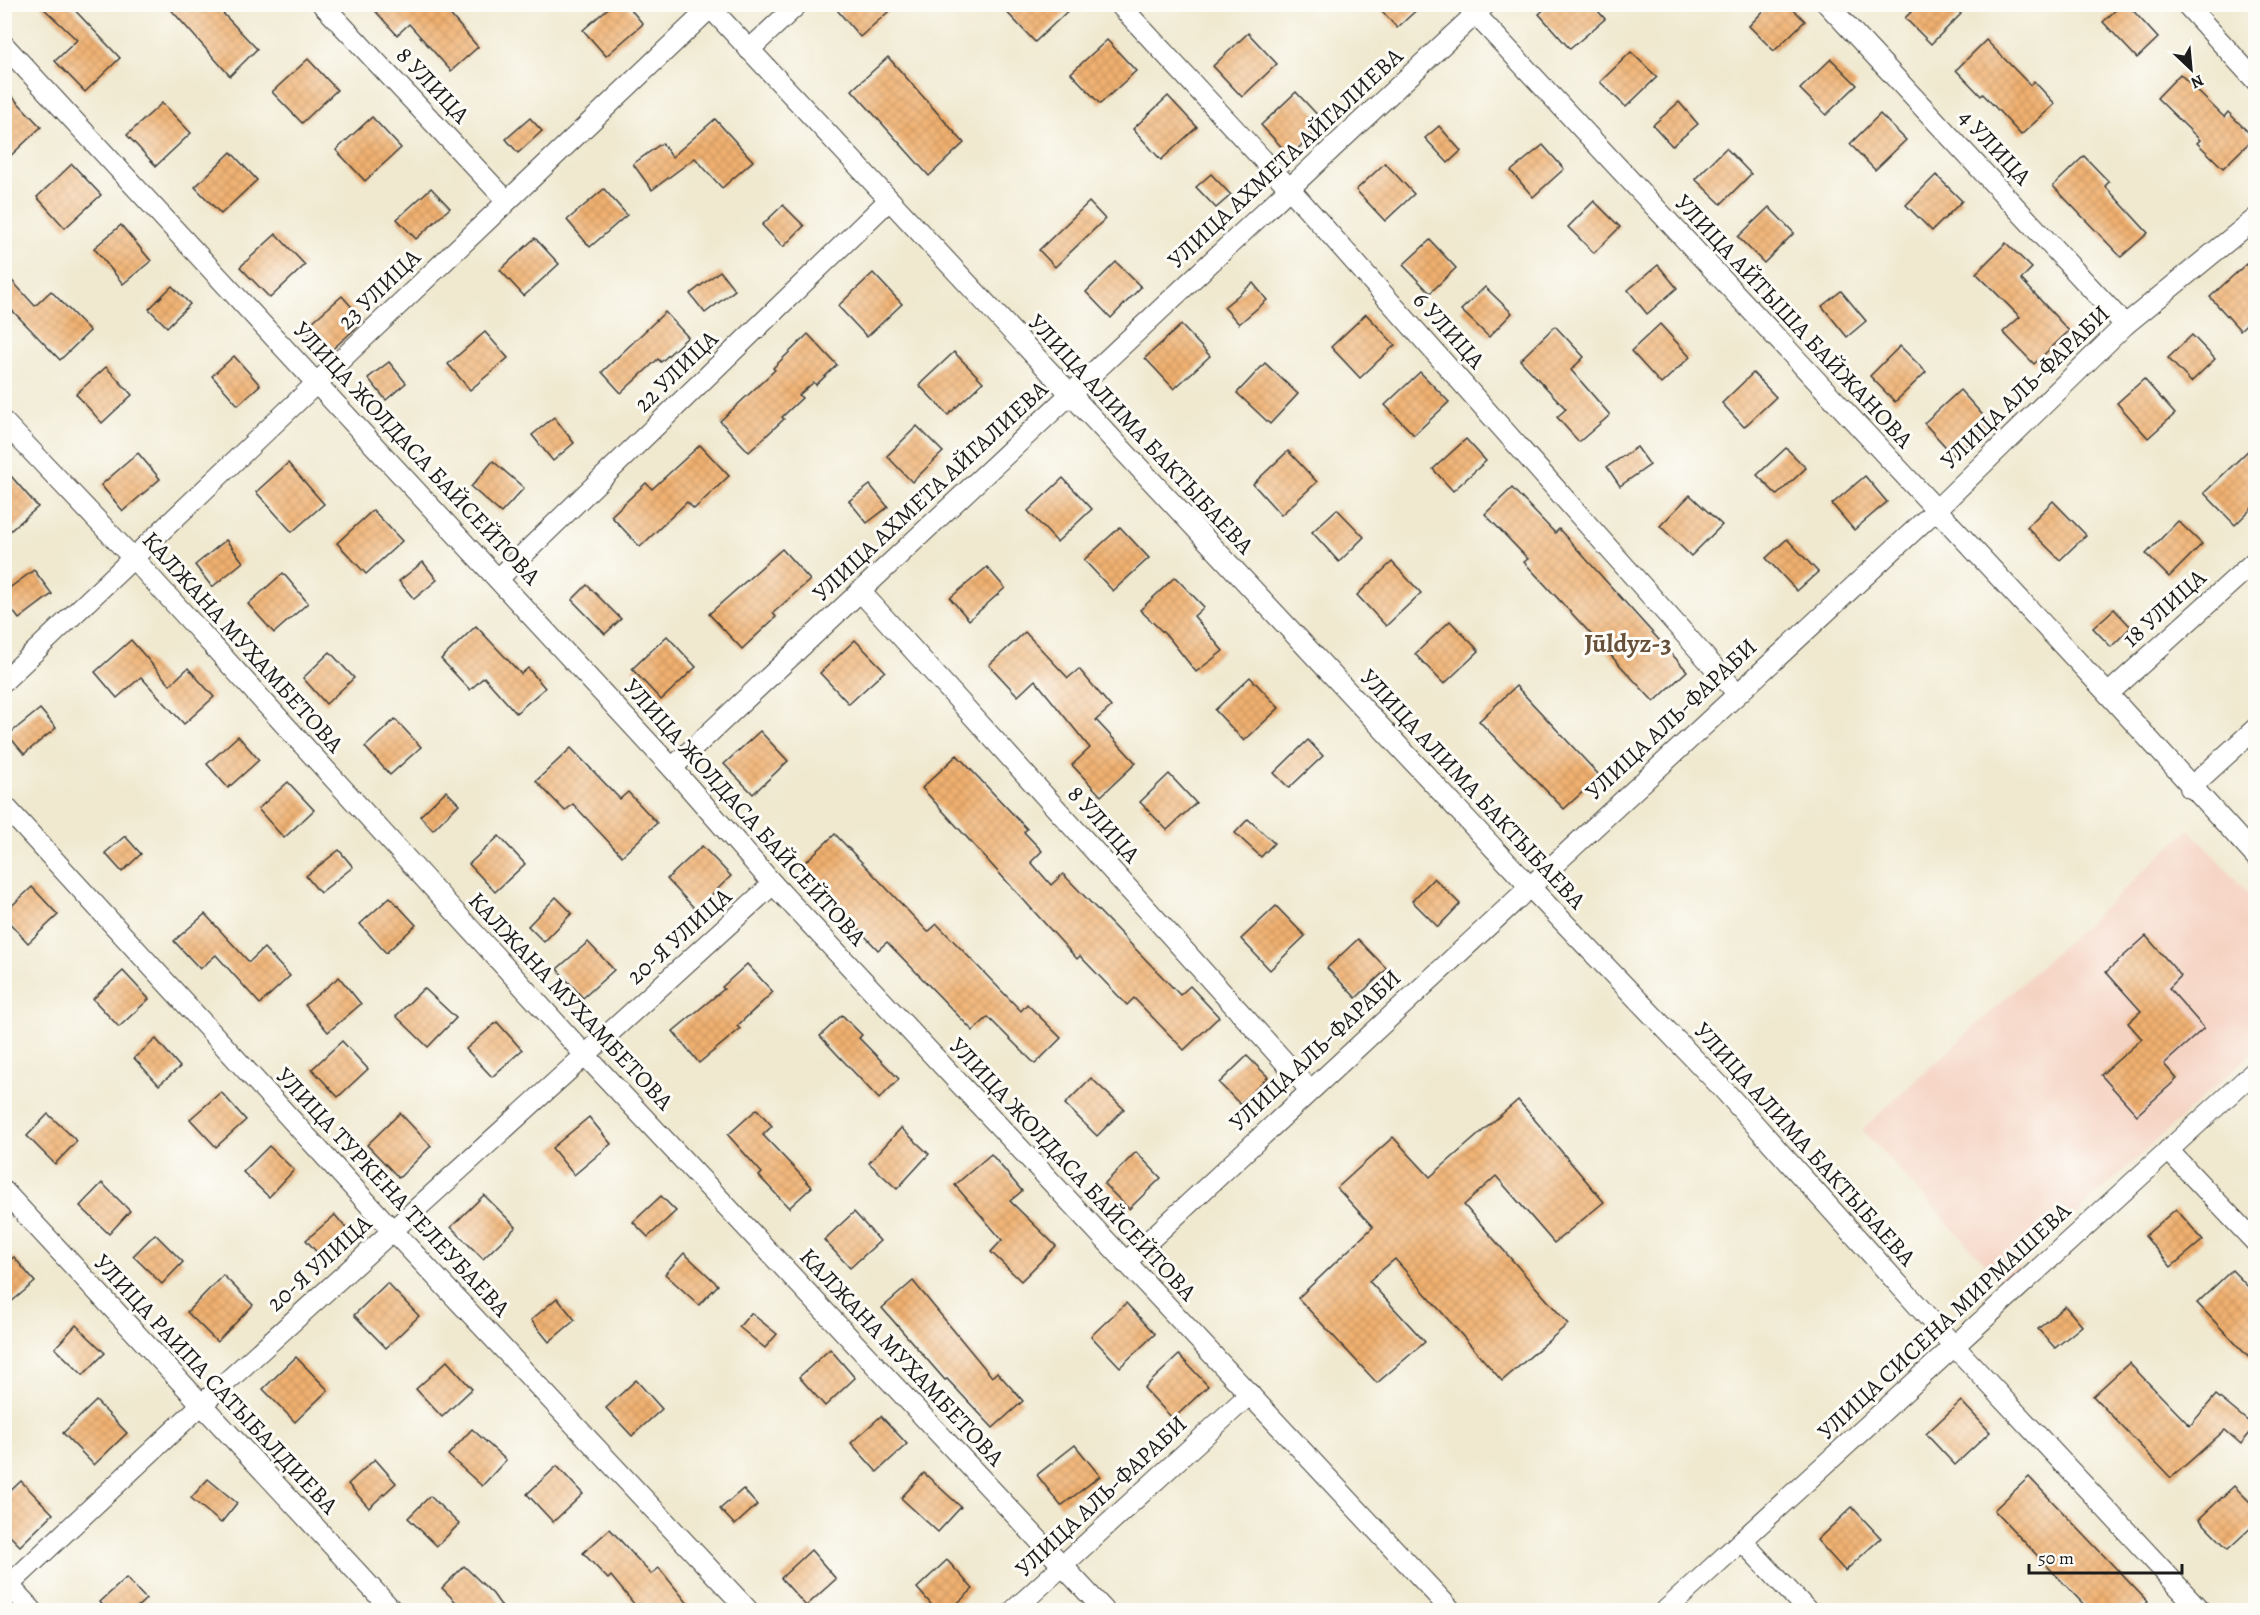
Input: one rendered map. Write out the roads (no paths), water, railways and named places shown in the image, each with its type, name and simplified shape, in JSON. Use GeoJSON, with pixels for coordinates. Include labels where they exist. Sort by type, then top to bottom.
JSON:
{"type":"FeatureCollection","features":[{"type":"Feature","properties":{"kind":"street","name":"8 УЛИЦА"},"geometry":{"type":"LineString","coordinates":[[322,4],[507,201]]}},
{"type":"Feature","properties":{"kind":"street"},"geometry":{"type":"LineString","coordinates":[[749,50],[798,4]]}},
{"type":"Feature","properties":{"kind":"street","name":"6 УЛИЦА"},"geometry":{"type":"LineString","coordinates":[[1119,4],[1290,189],[1737,693]]}},
{"type":"Feature","properties":{"kind":"street","name":"4 УЛИЦА"},"geometry":{"type":"LineString","coordinates":[[1827,4],[2125,325]]}},
{"type":"Feature","properties":{"kind":"street"},"geometry":{"type":"LineString","coordinates":[[2186,4],[2256,81]]}},
{"type":"Feature","properties":{"kind":"street","name":"23 УЛИЦА"},"geometry":{"type":"LineString","coordinates":[[4,681],[708,6]]}},
{"type":"Feature","properties":{"kind":"street","name":"УЛИЦА АЛИМА БАКТЫБАЕВА"},"geometry":{"type":"LineString","coordinates":[[708,6],[1529,886],[1722,1088],[1954,1346],[2200,1611]]}},
{"type":"Feature","properties":{"kind":"street","name":"УЛИЦА АХМЕТА АЙГАЛИЕВА"},"geometry":{"type":"LineString","coordinates":[[672,768],[1290,189],[1476,8]]}},
{"type":"Feature","properties":{"kind":"street","name":"УЛИЦА АЙТЫША БАЙЖАНОВА"},"geometry":{"type":"LineString","coordinates":[[1476,8],[1935,510],[2108,693],[2190,788],[2256,857]]}},
{"type":"Feature","properties":{"kind":"street","name":"УЛИЦА ЖОЛДАСА БАЙСЕЙТОВА"},"geometry":{"type":"LineString","coordinates":[[4,45],[672,768],[773,884],[1450,1610]]}},
{"type":"Feature","properties":{"kind":"street","name":"22 УЛИЦА"},"geometry":{"type":"LineString","coordinates":[[498,579],[889,200]]}},
{"type":"Feature","properties":{"kind":"street","name":"УЛИЦА АЛЬ-ФАРАБИ"},"geometry":{"type":"LineString","coordinates":[[1125,1263],[1935,510],[2125,325],[2256,218]]}},
{"type":"Feature","properties":{"kind":"street","name":"КАЛЖАНА МУХАМБЕТОВА"},"geometry":{"type":"LineString","coordinates":[[4,422],[133,558],[585,1055],[1104,1611]]}},
{"type":"Feature","properties":{"kind":"street","name":"18 УЛИЦА"},"geometry":{"type":"LineString","coordinates":[[2108,693],[2256,560]]}},
{"type":"Feature","properties":{"kind":"street","name":"8 УЛИЦА"},"geometry":{"type":"LineString","coordinates":[[860,591],[1310,1090]]}},
{"type":"Feature","properties":{"kind":"street"},"geometry":{"type":"LineString","coordinates":[[2190,788],[2256,728]]}},
{"type":"Feature","properties":{"kind":"street","name":"УЛИЦА ТУРКЕНА ТЕЛЕУБАЕВА"},"geometry":{"type":"LineString","coordinates":[[4,805],[393,1231],[748,1611]]}},
{"type":"Feature","properties":{"kind":"street","name":"20-Я УЛИЦА"},"geometry":{"type":"LineString","coordinates":[[7,1583],[773,884]]}},
{"type":"Feature","properties":{"kind":"street","name":"УЛИЦА СИСЕНА МИРМАШЕВА"},"geometry":{"type":"LineString","coordinates":[[1666,1611],[2256,1070]]}},
{"type":"Feature","properties":{"kind":"street"},"geometry":{"type":"LineString","coordinates":[[2168,1150],[2256,1243]]}},
{"type":"Feature","properties":{"kind":"street","name":"УЛИЦА РАИПА САТЫБАЛДИЕВА"},"geometry":{"type":"LineString","coordinates":[[4,1191],[200,1406],[392,1611]]}},
{"type":"Feature","properties":{"kind":"street","name":"УЛИЦА АЛЬ-ФАРАБИ"},"geometry":{"type":"LineString","coordinates":[[1014,1611],[1250,1394]]}},
{"type":"Feature","properties":{"kind":"street"},"geometry":{"type":"LineString","coordinates":[[1743,1541],[1807,1611]]}},
{"type":"Feature","properties":{"kind":"street"},"geometry":{"type":"LineString","coordinates":[[7,1583],[32,1611]]}},
{"type":"Feature","properties":{"kind":"district","name":"Jūldyz-3"},"geometry":{"type":"Point","coordinates":[1628,643]}}]}
